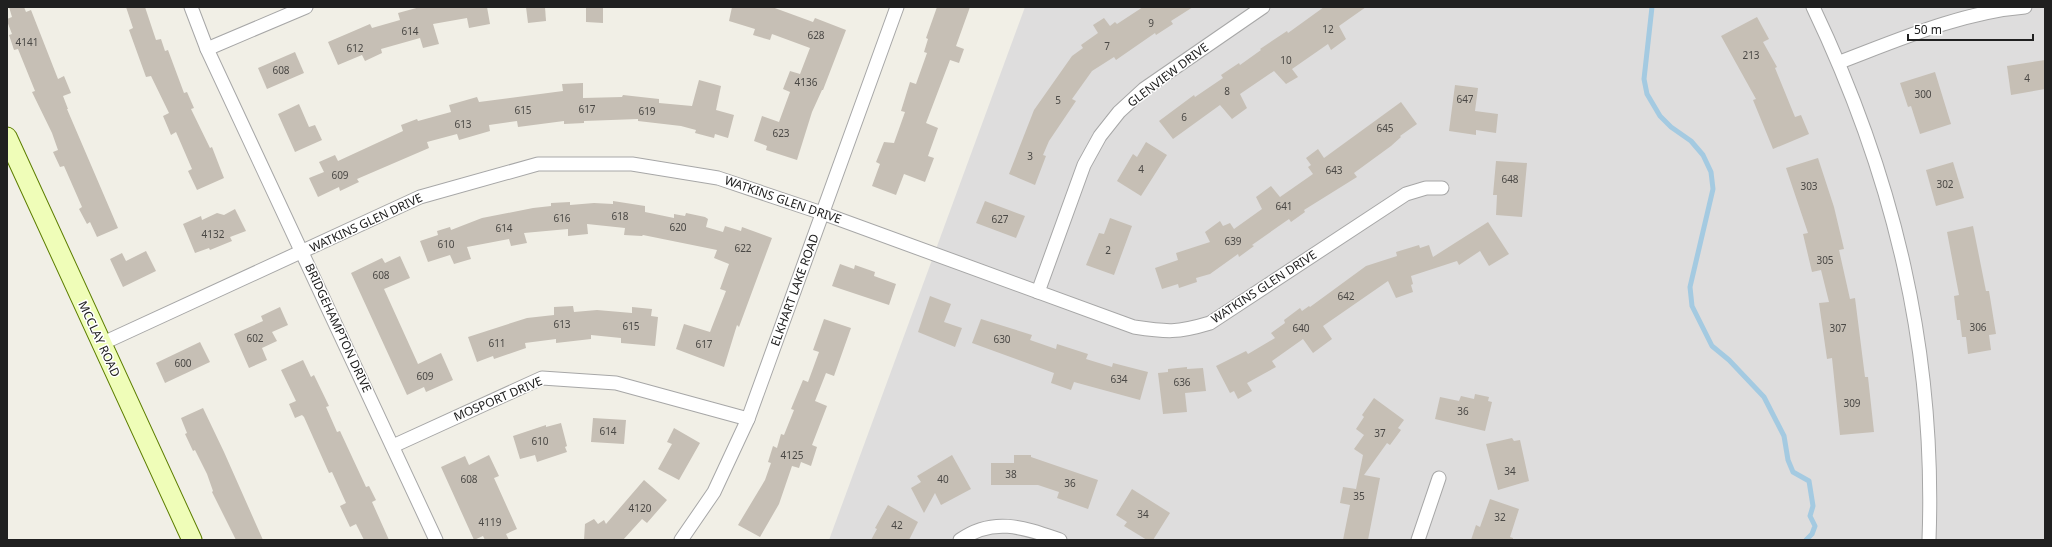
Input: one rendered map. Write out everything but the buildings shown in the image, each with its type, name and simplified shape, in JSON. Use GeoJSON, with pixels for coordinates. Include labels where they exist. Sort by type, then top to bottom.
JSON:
{"type":"FeatureCollection","features":[{"type":"Feature","properties":{"kind":"main road","name":"MCCLAY ROAD"},"geometry":{"type":"LineString","coordinates":[[7,137],[192,540]]}},
{"type":"Feature","properties":{"kind":"street","name":"BRIDGEHAMPTON DRIVE"},"geometry":{"type":"LineString","coordinates":[[191,7],[207,49],[436,540]]}},
{"type":"Feature","properties":{"kind":"street"},"geometry":{"type":"LineString","coordinates":[[207,49],[306,7]]}},
{"type":"Feature","properties":{"kind":"street","name":"ELKHART LAKE ROAD"},"geometry":{"type":"LineString","coordinates":[[681,540],[714,492],[748,419],[897,7]]}},
{"type":"Feature","properties":{"kind":"street","name":"GLENVIEW DRIVE"},"geometry":{"type":"LineString","coordinates":[[1038,292],[1084,165],[1100,136],[1119,112],[1144,89],[1263,7]]}},
{"type":"Feature","properties":{"kind":"street"},"geometry":{"type":"LineString","coordinates":[[1813,7],[1840,62],[1880,173],[1894,225],[1914,316],[1925,396],[1929,444],[1929,540]]}},
{"type":"Feature","properties":{"kind":"street"},"geometry":{"type":"LineString","coordinates":[[1840,62],[1932,28],[1979,15],[2025,7]]}},
{"type":"Feature","properties":{"kind":"street","name":"WATKINS GLEN DRIVE"},"geometry":{"type":"LineString","coordinates":[[101,344],[420,197],[538,164],[632,164],[718,178],[822,213],[1134,327],[1163,332],[1183,331],[1210,323],[1406,194],[1426,188],[1442,188]]}},
{"type":"Feature","properties":{"kind":"street","name":"MOSPORT DRIVE"},"geometry":{"type":"LineString","coordinates":[[393,446],[542,378],[616,383],[748,419]]}},
{"type":"Feature","properties":{"kind":"street"},"geometry":{"type":"LineString","coordinates":[[1418,540],[1439,478]]}},
{"type":"Feature","properties":{"kind":"street"},"geometry":{"type":"LineString","coordinates":[[960,540],[973,531],[993,526],[1014,526],[1060,540]]}},
{"type":"Feature","properties":{"kind":"shaded area"},"geometry":{"type":"Polygon","coordinates":[[[1025,7],[2045,7],[2045,540],[829,540],[1025,7]]]}},
{"type":"Feature","properties":{"kind":"waterway"},"geometry":{"type":"LineString","coordinates":[[1652,7],[1644,79],[1647,94],[1660,116],[1671,127],[1691,141],[1703,155],[1711,172],[1713,189],[1690,287],[1692,306],[1712,346],[1729,360],[1764,397],[1784,436],[1788,460],[1793,472],[1809,481],[1813,506],[1810,516],[1815,526],[1812,534],[1806,540]]}}]}
